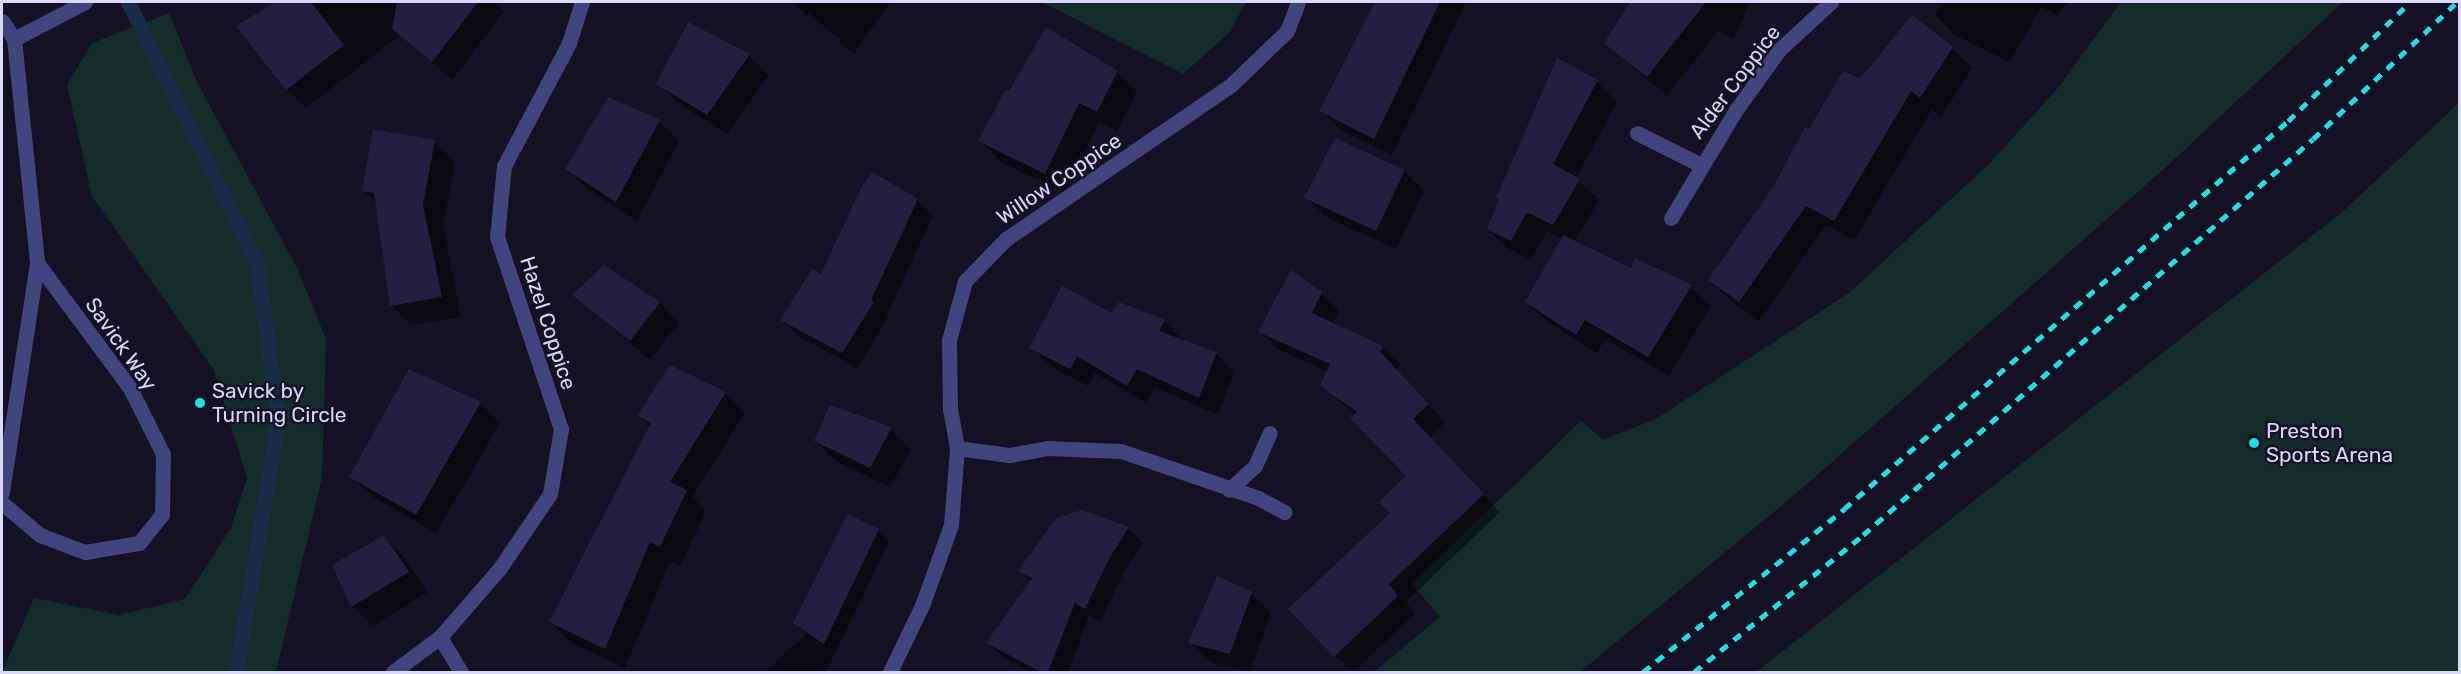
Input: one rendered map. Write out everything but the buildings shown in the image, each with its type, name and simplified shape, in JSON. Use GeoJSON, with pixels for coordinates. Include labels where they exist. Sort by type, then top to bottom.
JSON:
{"type":"FeatureCollection","features":[{"type":"Feature","properties":{"kind":"street"},"geometry":{"type":"LineString","coordinates":[[14,39],[85,2]]}},
{"type":"Feature","properties":{"kind":"street","name":"Hazel Coppice"},"geometry":{"type":"LineString","coordinates":[[393,672],[440,637],[500,568],[550,494],[561,429],[497,237],[504,166],[569,43],[582,2]]}},
{"type":"Feature","properties":{"kind":"street","name":"Willow Coppice"},"geometry":{"type":"LineString","coordinates":[[890,672],[923,603],[951,525],[957,448],[950,410],[949,340],[965,281],[1006,239],[1232,84],[1287,31],[1298,2]]}},
{"type":"Feature","properties":{"kind":"street","name":"Alder Coppice"},"geometry":{"type":"LineString","coordinates":[[1671,218],[1736,110],[1779,51],[1831,2]]}},
{"type":"Feature","properties":{"kind":"street"},"geometry":{"type":"LineString","coordinates":[[2,21],[14,39],[37,263],[2,492]]}},
{"type":"Feature","properties":{"kind":"street","name":"Alder Coppice"},"geometry":{"type":"LineString","coordinates":[[1637,133],[1701,165]]}},
{"type":"Feature","properties":{"kind":"street","name":"Savick Way"},"geometry":{"type":"LineString","coordinates":[[2,502],[40,535],[85,552],[139,543],[162,514],[163,454],[130,388],[37,263]]}},
{"type":"Feature","properties":{"kind":"street"},"geometry":{"type":"LineString","coordinates":[[1229,490],[1255,466],[1270,433]]}},
{"type":"Feature","properties":{"kind":"street"},"geometry":{"type":"LineString","coordinates":[[957,448],[1009,455],[1047,448],[1121,451],[1178,468],[1229,490],[1258,498],[1284,512]]}},
{"type":"Feature","properties":{"kind":"street"},"geometry":{"type":"LineString","coordinates":[[440,637],[461,672]]}},
{"type":"Feature","properties":{"kind":"green space"},"geometry":{"type":"Polygon","coordinates":[[[1042,2],[1246,2],[1229,33],[1183,74],[1042,2]]]}},
{"type":"Feature","properties":{"kind":"green space"},"geometry":{"type":"Polygon","coordinates":[[[2121,2],[2343,2],[2167,166],[1798,492],[1580,672],[1374,672],[1440,617],[1412,584],[1581,421],[1603,440],[1656,419],[1849,293],[1989,164],[2058,88],[2121,2]]]}},
{"type":"Feature","properties":{"kind":"green space"},"geometry":{"type":"Polygon","coordinates":[[[169,13],[197,82],[298,270],[326,339],[322,478],[276,672],[2,672],[34,598],[119,615],[185,599],[231,528],[247,478],[214,370],[92,196],[67,85],[92,43],[169,13]]]}},
{"type":"Feature","properties":{"kind":"green space","name":"Preston Sports Arena"},"geometry":{"type":"Polygon","coordinates":[[[2459,103],[2459,672],[1756,672],[2341,213],[2459,103]]]}},
{"type":"Feature","properties":{"kind":"waterway"},"geometry":{"type":"LineString","coordinates":[[128,2],[257,264],[278,419],[236,672]]}},
{"type":"Feature","properties":{"kind":"railway"},"geometry":{"type":"LineString","coordinates":[[1643,672],[1844,509],[2288,121],[2410,2]]}},
{"type":"Feature","properties":{"kind":"railway"},"geometry":{"type":"LineString","coordinates":[[1694,672],[1863,535],[2313,139],[2457,2]]}},
{"type":"Feature","properties":{"kind":"place","name":"Savick by Turning Circle"},"geometry":{"type":"Point","coordinates":[200,403]}},
{"type":"Feature","properties":{"kind":"place","name":"Preston Sports Arena"},"geometry":{"type":"Point","coordinates":[2254,443]}}]}
